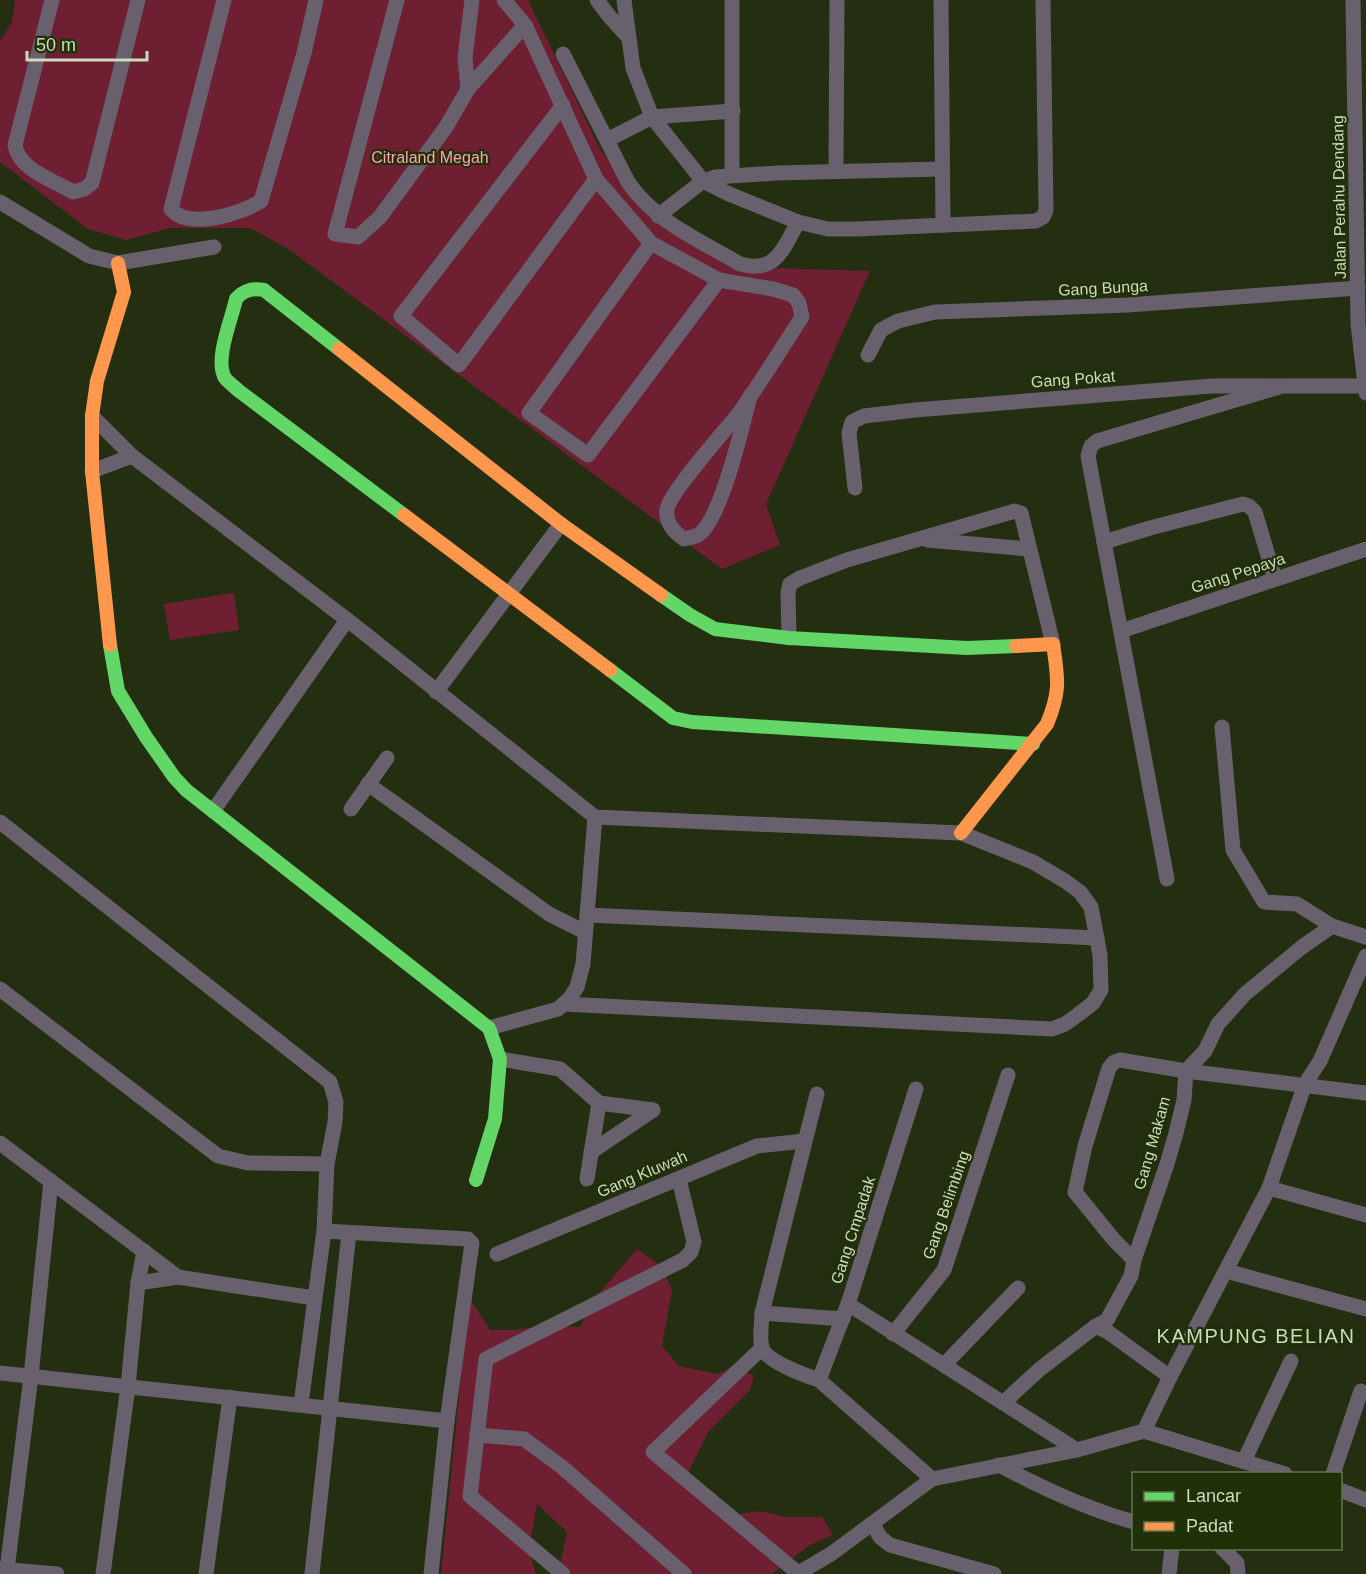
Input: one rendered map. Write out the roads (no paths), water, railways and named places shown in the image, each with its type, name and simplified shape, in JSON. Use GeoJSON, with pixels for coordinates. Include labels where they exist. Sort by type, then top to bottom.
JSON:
{"type":"FeatureCollection","features":[{"type":"Feature","properties":{"kind":"street"},"geometry":{"type":"LineString","coordinates":[[52,0],[15,145],[16,154],[23,164],[73,192],[84,189],[92,183],[138,0]]}},
{"type":"Feature","properties":{"kind":"street"},"geometry":{"type":"LineString","coordinates":[[224,0],[171,209],[184,219],[217,217],[249,209],[261,201],[304,53],[316,0]]}},
{"type":"Feature","properties":{"kind":"street"},"geometry":{"type":"LineString","coordinates":[[397,0],[334,234],[358,237],[381,217],[446,128],[468,89],[525,25]]}},
{"type":"Feature","properties":{"kind":"street"},"geometry":{"type":"LineString","coordinates":[[468,89],[465,58],[472,0]]}},
{"type":"Feature","properties":{"kind":"street"},"geometry":{"type":"LineString","coordinates":[[504,0],[525,25],[596,179],[651,243],[719,280],[773,289],[793,295],[799,303],[802,317],[750,396],[675,493],[667,508],[668,523],[684,539],[699,535],[713,515],[740,441],[750,396]]}},
{"type":"Feature","properties":{"kind":"street"},"geometry":{"type":"LineString","coordinates":[[597,0],[628,37]]}},
{"type":"Feature","properties":{"kind":"street"},"geometry":{"type":"LineString","coordinates":[[624,0],[633,68],[652,117],[703,180],[729,194],[798,222],[838,229],[1035,221],[1040,220],[1046,214],[1043,0]]}},
{"type":"Feature","properties":{"kind":"street"},"geometry":{"type":"LineString","coordinates":[[732,0],[732,175]]}},
{"type":"Feature","properties":{"kind":"street"},"geometry":{"type":"LineString","coordinates":[[836,171],[837,0]]}},
{"type":"Feature","properties":{"kind":"street"},"geometry":{"type":"LineString","coordinates":[[941,0],[943,225]]}},
{"type":"Feature","properties":{"kind":"street","name":"Jalan Perahu Dendang"},"geometry":{"type":"LineString","coordinates":[[1353,0],[1361,164],[1358,324],[1366,390]]}},
{"type":"Feature","properties":{"kind":"street"},"geometry":{"type":"LineString","coordinates":[[563,54],[635,192],[658,216],[740,264],[754,268],[763,267],[782,251],[798,222]]}},
{"type":"Feature","properties":{"kind":"street"},"geometry":{"type":"LineString","coordinates":[[562,105],[401,316],[459,365],[596,179]]}},
{"type":"Feature","properties":{"kind":"street"},"geometry":{"type":"LineString","coordinates":[[607,140],[652,117],[733,111]]}},
{"type":"Feature","properties":{"kind":"street"},"geometry":{"type":"LineString","coordinates":[[658,216],[703,180],[732,175],[942,169]]}},
{"type":"Feature","properties":{"kind":"street"},"geometry":{"type":"LineString","coordinates":[[2,207],[89,256],[118,262],[214,247]]}},
{"type":"Feature","properties":{"kind":"street"},"geometry":{"type":"LineString","coordinates":[[651,243],[529,412],[588,455],[719,280]]}},
{"type":"Feature","properties":{"kind":"street"},"geometry":{"type":"LineString","coordinates":[[118,262],[124,292],[97,381],[92,416],[92,471],[111,652],[118,691],[146,737],[186,790],[489,1028],[500,1059],[495,1119],[476,1180]]}},
{"type":"Feature","properties":{"kind":"street","name":"Gang Bunga"},"geometry":{"type":"LineString","coordinates":[[868,355],[881,330],[898,321],[935,312],[1128,305],[1358,288]]}},
{"type":"Feature","properties":{"kind":"street"},"geometry":{"type":"LineString","coordinates":[[1033,744],[692,722],[673,718],[239,391],[224,376],[222,364],[236,299],[239,294],[248,289],[264,290],[561,524],[690,615],[715,628],[789,638],[967,648],[1053,644]]}},
{"type":"Feature","properties":{"kind":"street"},"geometry":{"type":"LineString","coordinates":[[1212,386],[1214,406]]}},
{"type":"Feature","properties":{"kind":"street","name":"Gang Pokat"},"geometry":{"type":"LineString","coordinates":[[855,488],[849,433],[852,422],[864,416],[1212,386],[1366,390]]}},
{"type":"Feature","properties":{"kind":"street"},"geometry":{"type":"LineString","coordinates":[[1167,879],[1104,542],[1089,456],[1091,446],[1097,441],[1280,387]]}},
{"type":"Feature","properties":{"kind":"street"},"geometry":{"type":"LineString","coordinates":[[92,416],[132,456],[347,620],[595,817],[961,833],[1033,862],[1080,892],[1091,907],[1102,974],[1101,990],[1093,1003],[1065,1024],[1052,1029],[564,1004]]}},
{"type":"Feature","properties":{"kind":"street"},"geometry":{"type":"LineString","coordinates":[[92,471],[132,456]]}},
{"type":"Feature","properties":{"kind":"street"},"geometry":{"type":"LineString","coordinates":[[1104,542],[1243,504],[1255,512],[1275,579]]}},
{"type":"Feature","properties":{"kind":"street"},"geometry":{"type":"LineString","coordinates":[[789,638],[788,593],[790,584],[800,578],[847,560],[918,539],[1015,511],[1021,513],[1053,644],[1059,684],[1054,707],[1047,724],[961,833]]}},
{"type":"Feature","properties":{"kind":"street"},"geometry":{"type":"LineString","coordinates":[[436,692],[561,524]]}},
{"type":"Feature","properties":{"kind":"street"},"geometry":{"type":"LineString","coordinates":[[918,539],[1029,549]]}},
{"type":"Feature","properties":{"kind":"street","name":"Gang Pepaya"},"geometry":{"type":"LineString","coordinates":[[1120,631],[1366,549]]}},
{"type":"Feature","properties":{"kind":"street"},"geometry":{"type":"LineString","coordinates":[[213,811],[347,620]]}},
{"type":"Feature","properties":{"kind":"street"},"geometry":{"type":"LineString","coordinates":[[1222,727],[1233,850],[1264,902],[1297,904],[1332,926],[1366,937]]}},
{"type":"Feature","properties":{"kind":"street"},"geometry":{"type":"LineString","coordinates":[[351,809],[387,758]]}},
{"type":"Feature","properties":{"kind":"street"},"geometry":{"type":"LineString","coordinates":[[368,784],[549,914],[585,932]]}},
{"type":"Feature","properties":{"kind":"street"},"geometry":{"type":"LineString","coordinates":[[489,1028],[558,1009],[577,987],[583,964],[595,817]]}},
{"type":"Feature","properties":{"kind":"street"},"geometry":{"type":"LineString","coordinates":[[0,822],[330,1082],[336,1102],[335,1122],[327,1164],[324,1231],[301,1404]]}},
{"type":"Feature","properties":{"kind":"street"},"geometry":{"type":"LineString","coordinates":[[587,915],[1097,938]]}},
{"type":"Feature","properties":{"kind":"street"},"geometry":{"type":"LineString","coordinates":[[1186,1071],[1206,1052],[1218,1024],[1245,994],[1302,947],[1332,926]]}},
{"type":"Feature","properties":{"kind":"street"},"geometry":{"type":"LineString","coordinates":[[1144,1431],[1269,1188],[1305,1084],[1320,1061],[1361,980],[1366,956]]}},
{"type":"Feature","properties":{"kind":"street"},"geometry":{"type":"LineString","coordinates":[[0,989],[218,1156],[249,1163],[327,1164]]}},
{"type":"Feature","properties":{"kind":"street"},"geometry":{"type":"LineString","coordinates":[[500,1059],[560,1069],[599,1103],[652,1110],[591,1152]]}},
{"type":"Feature","properties":{"kind":"street"},"geometry":{"type":"LineString","coordinates":[[1134,1260],[1114,1240],[1075,1192],[1085,1146],[1109,1068],[1114,1062],[1120,1060],[1186,1071],[1366,1093]]}},
{"type":"Feature","properties":{"kind":"street","name":"Gang Makam"},"geometry":{"type":"LineString","coordinates":[[1003,1402],[1040,1369],[1107,1320],[1131,1276],[1134,1260],[1185,1100],[1186,1071]]}},
{"type":"Feature","properties":{"kind":"street","name":"Gang Belimbing"},"geometry":{"type":"LineString","coordinates":[[893,1334],[944,1270],[1008,1075]]}},
{"type":"Feature","properties":{"kind":"street","name":"Gang Cmpadak"},"geometry":{"type":"LineString","coordinates":[[819,1380],[845,1311],[916,1089]]}},
{"type":"Feature","properties":{"kind":"street"},"geometry":{"type":"LineString","coordinates":[[817,1094],[762,1313],[762,1348],[766,1354],[800,1374],[819,1380],[932,1479]]}},
{"type":"Feature","properties":{"kind":"street"},"geometry":{"type":"LineString","coordinates":[[587,1179],[599,1103]]}},
{"type":"Feature","properties":{"kind":"street","name":"Gang Kluwah"},"geometry":{"type":"LineString","coordinates":[[497,1254],[757,1146],[804,1141]]}},
{"type":"Feature","properties":{"kind":"street"},"geometry":{"type":"LineString","coordinates":[[0,1143],[178,1277]]}},
{"type":"Feature","properties":{"kind":"street"},"geometry":{"type":"LineString","coordinates":[[563,1574],[470,1496],[486,1359],[683,1260],[691,1252],[694,1242],[679,1179]]}},
{"type":"Feature","properties":{"kind":"street"},"geometry":{"type":"LineString","coordinates":[[51,1181],[31,1376],[4,1569],[57,1574]]}},
{"type":"Feature","properties":{"kind":"street"},"geometry":{"type":"LineString","coordinates":[[1269,1188],[1366,1215]]}},
{"type":"Feature","properties":{"kind":"street"},"geometry":{"type":"LineString","coordinates":[[324,1231],[468,1239],[473,1246],[447,1421],[431,1574]]}},
{"type":"Feature","properties":{"kind":"street"},"geometry":{"type":"LineString","coordinates":[[312,1574],[349,1233]]}},
{"type":"Feature","properties":{"kind":"street"},"geometry":{"type":"LineString","coordinates":[[103,1574],[128,1386],[138,1283],[144,1251]]}},
{"type":"Feature","properties":{"kind":"street"},"geometry":{"type":"LineString","coordinates":[[1226,1271],[1366,1309]]}},
{"type":"Feature","properties":{"kind":"street"},"geometry":{"type":"LineString","coordinates":[[138,1283],[178,1277],[314,1298]]}},
{"type":"Feature","properties":{"kind":"street"},"geometry":{"type":"LineString","coordinates":[[944,1365],[1018,1288]]}},
{"type":"Feature","properties":{"kind":"street"},"geometry":{"type":"LineString","coordinates":[[762,1313],[845,1311],[893,1334],[1077,1450]]}},
{"type":"Feature","properties":{"kind":"street"},"geometry":{"type":"LineString","coordinates":[[1096,1326],[1108,1332],[1170,1377]]}},
{"type":"Feature","properties":{"kind":"street"},"geometry":{"type":"LineString","coordinates":[[762,1348],[653,1452],[797,1574],[831,1554],[932,1479],[1077,1450],[1144,1431],[1282,1472]]}},
{"type":"Feature","properties":{"kind":"street"},"geometry":{"type":"LineString","coordinates":[[1244,1461],[1291,1361]]}},
{"type":"Feature","properties":{"kind":"street"},"geometry":{"type":"LineString","coordinates":[[0,1373],[447,1421]]}},
{"type":"Feature","properties":{"kind":"street"},"geometry":{"type":"LineString","coordinates":[[1333,1472],[1361,1391]]}},
{"type":"Feature","properties":{"kind":"street"},"geometry":{"type":"LineString","coordinates":[[206,1574],[230,1397]]}},
{"type":"Feature","properties":{"kind":"street"},"geometry":{"type":"LineString","coordinates":[[477,1435],[524,1439],[562,1467],[684,1574]]}},
{"type":"Feature","properties":{"kind":"street"},"geometry":{"type":"LineString","coordinates":[[999,1465],[1042,1488],[1104,1514],[1132,1521]]}},
{"type":"Feature","properties":{"kind":"street"},"geometry":{"type":"LineString","coordinates":[[1342,1490],[1366,1500]]}},
{"type":"Feature","properties":{"kind":"street"},"geometry":{"type":"LineString","coordinates":[[873,1524],[880,1537],[890,1545],[994,1574]]}},
{"type":"Feature","properties":{"kind":"street"},"geometry":{"type":"LineString","coordinates":[[1169,1574],[1172,1550]]}},
{"type":"Feature","properties":{"kind":"street"},"geometry":{"type":"LineString","coordinates":[[1224,1550],[1237,1563],[1238,1574]]}},
{"type":"Feature","properties":{"kind":"district","name":"KAMPUNG BELIAN"},"geometry":{"type":"Point","coordinates":[1256,1336]}},
{"type":"Feature","properties":{"kind":"park label","name":"Citraland Megah"},"geometry":{"type":"Point","coordinates":[430,157]}}]}
